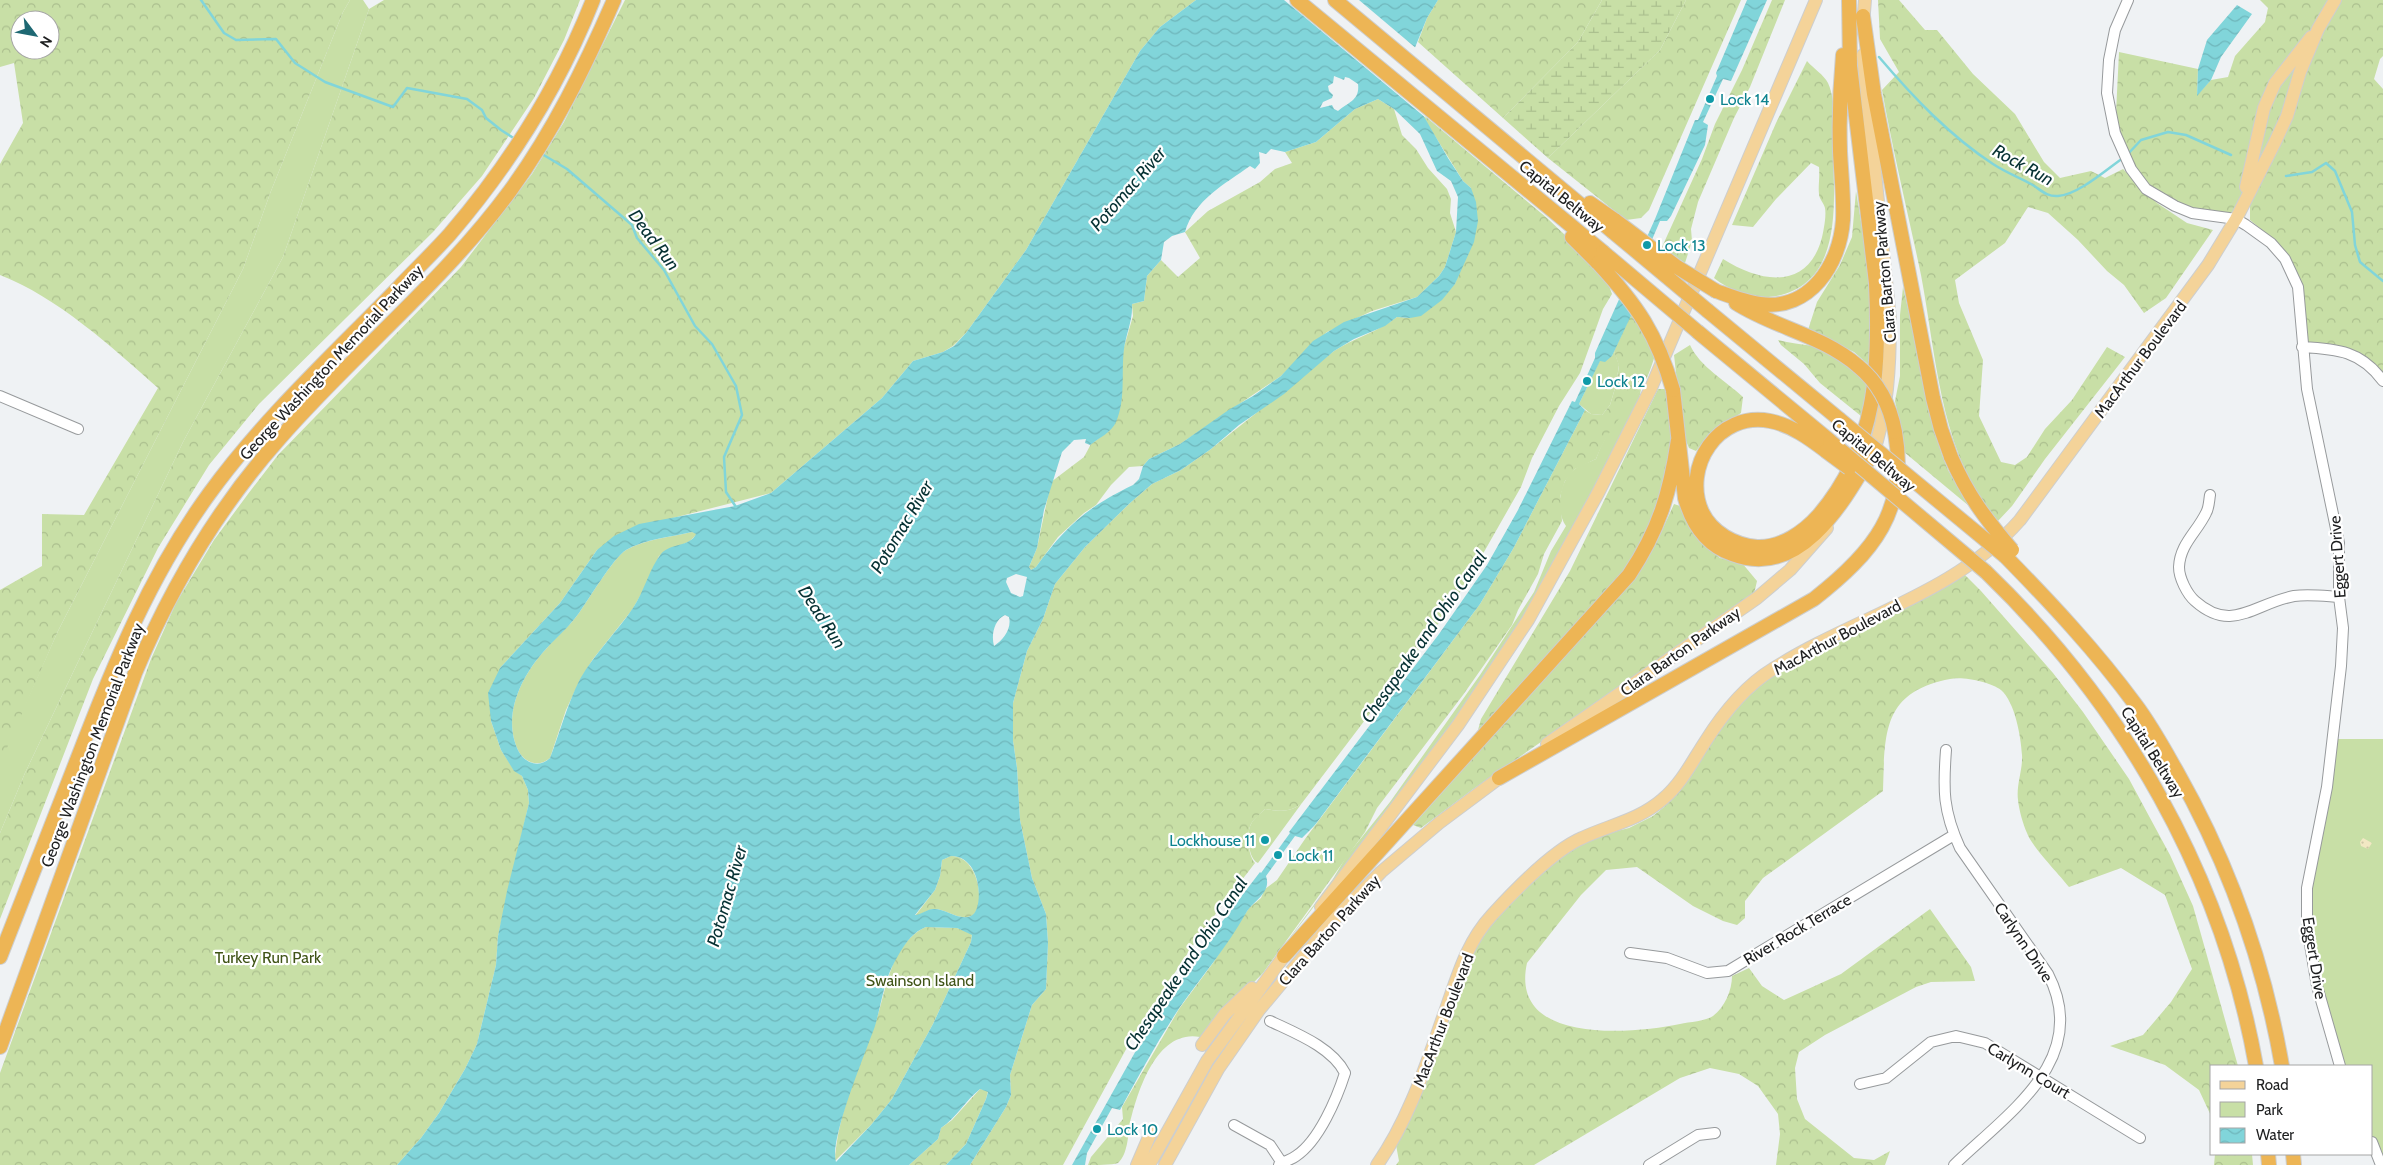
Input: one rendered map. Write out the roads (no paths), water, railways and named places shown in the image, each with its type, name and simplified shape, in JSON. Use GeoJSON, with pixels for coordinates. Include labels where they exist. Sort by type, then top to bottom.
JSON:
{"type":"FeatureCollection","features":[{"type":"Feature","properties":{"kind":"highway","name":"George Washington Memorial Parkway"},"geometry":{"type":"LineString","coordinates":[[0,957],[105,687],[135,618],[164,564],[184,532],[246,448],[449,235],[494,179],[553,87],[593,0]]}},
{"type":"Feature","properties":{"kind":"highway","name":"George Washington Memorial Parkway"},"geometry":{"type":"LineString","coordinates":[[0,1047],[135,673],[174,588],[206,534],[233,495],[280,437],[452,259],[510,190],[567,100],[614,0]]}},
{"type":"Feature","properties":{"kind":"highway","name":"Capital Beltway"},"geometry":{"type":"LineString","coordinates":[[1297,0],[1514,180],[1600,257],[1698,332],[1828,446],[1986,572],[2037,624],[2081,675],[2143,765],[2172,816],[2200,875],[2220,928],[2237,982],[2256,1065]]}},
{"type":"Feature","properties":{"kind":"highway","name":"Capital Beltway"},"geometry":{"type":"LineString","coordinates":[[1335,0],[1530,162],[1614,226],[1708,311],[1839,419],[2008,553],[2101,659],[2136,705],[2195,804],[2226,869],[2246,923],[2263,977],[2282,1065]]}},
{"type":"Feature","properties":{"kind":"highway"},"geometry":{"type":"LineString","coordinates":[[1716,290],[1760,304],[1785,303],[1798,298],[1819,283],[1833,260],[1838,247],[1843,219],[1840,110],[1848,0]]}},
{"type":"Feature","properties":{"kind":"highway"},"geometry":{"type":"LineString","coordinates":[[1828,446],[1769,420],[1744,421],[1731,425],[1711,443],[1703,454],[1697,470],[1696,484],[1703,513],[1722,535],[1749,546],[1762,547],[1790,539],[1814,520],[1834,496],[1853,464],[1866,429],[1876,378],[1878,318],[1876,283],[1850,66],[1848,0]]}},
{"type":"Feature","properties":{"kind":"highway"},"geometry":{"type":"LineString","coordinates":[[1863,16],[1874,94],[1931,388],[1941,429],[1963,486],[2008,553]]}},
{"type":"Feature","properties":{"kind":"highway"},"geometry":{"type":"LineString","coordinates":[[1498,778],[1814,599],[1850,569],[1876,539],[1892,508],[1899,468],[1895,432],[1881,390],[1873,380],[1833,347],[1746,310],[1614,226]]}},
{"type":"Feature","properties":{"kind":"highway"},"geometry":{"type":"LineString","coordinates":[[1600,257],[1648,325],[1663,358],[1673,390],[1685,498],[1695,524],[1717,547],[1742,558],[1755,560],[1779,557],[1807,540],[1843,502],[1874,452]]}},
{"type":"Feature","properties":{"kind":"highway"},"geometry":{"type":"LineString","coordinates":[[1284,956],[1629,575],[1649,544],[1663,513],[1672,478],[1678,440]]}},
{"type":"Feature","properties":{"kind":"main road","name":"Clara Barton Parkway"},"geometry":{"type":"LineString","coordinates":[[1149,1165],[1207,1061],[1458,725],[1532,612],[1598,494],[1651,388],[1816,0]]}},
{"type":"Feature","properties":{"kind":"main road","name":"Clara Barton Parkway"},"geometry":{"type":"LineString","coordinates":[[1165,1165],[1218,1069],[1259,1010],[1334,920],[1381,872],[1439,822],[1498,778],[1757,598],[1790,570],[1826,530],[1846,504],[1867,470],[1874,452],[1886,397],[1890,358],[1890,319],[1864,85],[1863,16],[1865,0]]}},
{"type":"Feature","properties":{"kind":"main road","name":"MacArthur Boulevard"},"geometry":{"type":"LineString","coordinates":[[2243,201],[2264,108],[2275,84],[2318,29],[2335,0]]}},
{"type":"Feature","properties":{"kind":"main road","name":"MacArthur Boulevard"},"geometry":{"type":"LineString","coordinates":[[1377,1165],[1398,1131],[1413,1099],[1464,958],[1476,935],[1492,915],[1564,848],[1582,838],[1633,820],[1663,800],[1680,781],[1726,713],[1748,689],[1770,671],[1798,653],[1872,619],[1956,574],[2000,542],[2020,520],[2183,302],[2236,219],[2243,201],[2287,116],[2300,72],[2318,29]]}},
{"type":"Feature","properties":{"kind":"main road"},"geometry":{"type":"LineString","coordinates":[[1202,1045],[1225,1014],[1284,956]]}},
{"type":"Feature","properties":{"kind":"main road"},"geometry":{"type":"LineString","coordinates":[[1137,1165],[1152,1130]]}},
{"type":"Feature","properties":{"kind":"street","name":"Eggert Drive"},"geometry":{"type":"LineString","coordinates":[[2128,0],[2115,30],[2109,60],[2107,93],[2119,145],[2131,169],[2146,189],[2175,206],[2192,213],[2236,219],[2271,243],[2292,270],[2298,286],[2307,389],[2337,526],[2339,597],[2343,628],[2341,666],[2327,787],[2307,888],[2307,927],[2317,986],[2340,1065]]}},
{"type":"Feature","properties":{"kind":"street"},"geometry":{"type":"LineString","coordinates":[[2302,346],[2334,348],[2348,352],[2374,369],[2383,381]]}},
{"type":"Feature","properties":{"kind":"street"},"geometry":{"type":"LineString","coordinates":[[0,396],[78,429]]}},
{"type":"Feature","properties":{"kind":"street"},"geometry":{"type":"LineString","coordinates":[[2210,495],[2207,512],[2190,536],[2181,554],[2179,569],[2191,597],[2205,610],[2221,616],[2241,616],[2292,596],[2339,597]]}},
{"type":"Feature","properties":{"kind":"street","name":"Carlynn Drive"},"geometry":{"type":"LineString","coordinates":[[1946,750],[1945,806],[1954,835],[1960,848],[2048,974],[2060,1008],[2061,1032],[2053,1060],[2042,1078],[1954,1165]]}},
{"type":"Feature","properties":{"kind":"street","name":"River Rock Terrace"},"geometry":{"type":"LineString","coordinates":[[1630,953],[1667,958],[1706,973],[1728,971],[1954,835]]}},
{"type":"Feature","properties":{"kind":"street"},"geometry":{"type":"LineString","coordinates":[[1234,1124],[1270,1145],[1281,1164],[1297,1156],[1314,1138],[1338,1095],[1344,1073],[1340,1063],[1319,1048],[1270,1021]]}},
{"type":"Feature","properties":{"kind":"street","name":"Carlynn Court"},"geometry":{"type":"LineString","coordinates":[[1860,1084],[1886,1078],[1921,1048],[1931,1042],[1956,1036],[1984,1043],[2140,1138]]}},
{"type":"Feature","properties":{"kind":"street"},"geometry":{"type":"LineString","coordinates":[[1649,1165],[1698,1135],[1715,1133]]}},
{"type":"Feature","properties":{"kind":"street"},"geometry":{"type":"LineString","coordinates":[[2373,1145],[2381,1165]]}},
{"type":"Feature","properties":{"kind":"water","name":"Potomac River"},"geometry":{"type":"Polygon","coordinates":[[[1196,0],[1438,0],[1427,18],[1414,50],[1412,96],[1448,158],[1463,181],[1471,188],[1476,202],[1478,221],[1474,242],[1455,284],[1442,300],[1421,316],[1410,318],[1397,317],[1385,326],[1354,339],[1334,351],[1284,394],[1239,425],[1211,449],[1181,470],[1152,484],[1085,547],[1055,584],[1043,619],[1027,651],[1013,703],[1013,741],[1017,768],[1020,820],[1032,878],[1046,914],[1048,943],[1046,989],[1032,1005],[1010,1075],[1011,1095],[1006,1107],[970,1165],[946,1165],[966,1144],[988,1092],[980,1089],[941,1128],[938,1139],[909,1165],[397,1165],[421,1138],[439,1113],[465,1069],[477,1044],[496,965],[498,936],[507,891],[529,803],[528,790],[522,776],[514,771],[501,750],[491,721],[488,693],[500,668],[560,603],[597,550],[614,536],[639,524],[735,506],[771,493],[882,398],[913,361],[943,352],[954,346],[966,333],[1026,250],[1140,51],[1160,27],[1196,0]],[[1334,76],[1333,83],[1328,86],[1329,91],[1333,95],[1332,98],[1323,102],[1320,108],[1332,105],[1338,111],[1355,97],[1358,84],[1349,78],[1345,77],[1344,80],[1334,76]],[[1378,99],[1355,109],[1316,142],[1285,152],[1271,149],[1266,154],[1259,152],[1260,163],[1255,169],[1250,166],[1221,186],[1195,211],[1185,232],[1172,236],[1164,242],[1161,260],[1147,276],[1144,301],[1132,304],[1123,358],[1121,404],[1116,422],[1108,432],[1090,445],[1085,443],[1086,439],[1074,440],[1062,452],[1044,510],[1037,548],[1029,567],[1031,570],[1036,567],[1057,540],[1078,519],[1103,501],[1133,485],[1139,479],[1143,466],[1149,459],[1180,444],[1230,409],[1253,396],[1281,376],[1313,341],[1344,322],[1417,297],[1439,276],[1445,267],[1456,232],[1458,197],[1451,181],[1437,171],[1420,134],[1394,109],[1378,99]],[[692,532],[633,546],[621,554],[608,569],[575,618],[537,660],[522,684],[516,698],[512,725],[514,739],[519,752],[529,762],[538,764],[550,758],[567,709],[580,679],[592,660],[633,608],[657,559],[669,548],[689,541],[696,534],[692,532]],[[1016,574],[1007,578],[1006,582],[1011,593],[1020,597],[1023,596],[1027,577],[1016,574]],[[1005,615],[998,620],[993,633],[994,646],[1001,641],[1008,630],[1010,621],[1009,617],[1005,615]],[[951,856],[942,860],[940,876],[935,890],[915,915],[928,910],[938,909],[956,916],[971,916],[978,905],[979,895],[975,874],[969,865],[962,858],[951,856]],[[926,927],[915,933],[900,952],[888,978],[875,1026],[843,1116],[835,1151],[836,1162],[871,1125],[892,1099],[933,1024],[971,942],[972,935],[957,928],[926,927]]]}},
{"type":"Feature","properties":{"kind":"water"},"geometry":{"type":"Polygon","coordinates":[[[1747,0],[1767,0],[1731,81],[1723,79],[1703,122],[1708,125],[1705,145],[1671,216],[1667,221],[1660,221],[1639,270],[1644,288],[1612,356],[1605,362],[1600,361],[1579,404],[1585,410],[1513,549],[1480,604],[1315,825],[1302,838],[1295,836],[1266,876],[1267,882],[1264,892],[1249,909],[1223,950],[1180,1007],[1156,1045],[1120,1110],[1112,1108],[1087,1153],[1085,1165],[1072,1165],[1148,1029],[1218,927],[1261,873],[1289,832],[1439,634],[1487,565],[1518,510],[1572,401],[1575,402],[1655,219],[1695,120],[1698,120],[1717,76],[1716,73],[1747,0]]]}},
{"type":"Feature","properties":{"kind":"water"},"geometry":{"type":"Polygon","coordinates":[[[2237,5],[2252,14],[2221,57],[2211,80],[2197,96],[2198,69],[2207,40],[2237,5]]]}},
{"type":"Feature","properties":{"kind":"waterway","name":"Dead Run"},"geometry":{"type":"LineString","coordinates":[[201,0],[224,33],[236,40],[276,39],[295,63],[325,82],[393,107],[407,88],[467,99],[482,110],[486,118],[515,139]]}},
{"type":"Feature","properties":{"kind":"waterway","name":"Rock Run"},"geometry":{"type":"LineString","coordinates":[[1879,57],[1905,87],[1962,141],[1998,167],[2047,194],[2054,196],[2066,195],[2092,181],[2123,158]]}},
{"type":"Feature","properties":{"kind":"waterway","name":"Rock Run"},"geometry":{"type":"LineString","coordinates":[[2127,155],[2141,140],[2168,132],[2186,135],[2231,155]]}},
{"type":"Feature","properties":{"kind":"waterway","name":"Dead Run"},"geometry":{"type":"LineString","coordinates":[[542,154],[567,169],[632,225],[637,238],[664,270],[695,326],[712,344],[736,386],[742,415],[724,457],[726,492],[736,507]]}},
{"type":"Feature","properties":{"kind":"waterway","name":"Rock Run"},"geometry":{"type":"LineString","coordinates":[[2286,176],[2312,172],[2326,163],[2335,171],[2352,212],[2355,245],[2360,262],[2383,281]]}},
{"type":"Feature","properties":{"kind":"place","name":"Lock 14"},"geometry":{"type":"Point","coordinates":[1710,99]}},
{"type":"Feature","properties":{"kind":"place","name":"Lock 13"},"geometry":{"type":"Point","coordinates":[1647,245]}},
{"type":"Feature","properties":{"kind":"place","name":"Lock 12"},"geometry":{"type":"Point","coordinates":[1587,381]}},
{"type":"Feature","properties":{"kind":"place","name":"Lockhouse 11"},"geometry":{"type":"Point","coordinates":[1265,840]}},
{"type":"Feature","properties":{"kind":"place","name":"Lock 11"},"geometry":{"type":"Point","coordinates":[1278,855]}},
{"type":"Feature","properties":{"kind":"place","name":"Lock 10"},"geometry":{"type":"Point","coordinates":[1097,1129]}},
{"type":"Feature","properties":{"kind":"water label","name":"Chesapeake and Ohio Canal"},"geometry":{"type":"Point","coordinates":[1424,637]}},
{"type":"Feature","properties":{"kind":"water label","name":"Chesapeake and Ohio Canal"},"geometry":{"type":"Point","coordinates":[1186,964]}},
{"type":"Feature","properties":{"kind":"park label","name":"Turkey Run Park"},"geometry":{"type":"Point","coordinates":[268,957]}},
{"type":"Feature","properties":{"kind":"park label","name":"Swainson Island"},"geometry":{"type":"Point","coordinates":[920,980]}}]}
